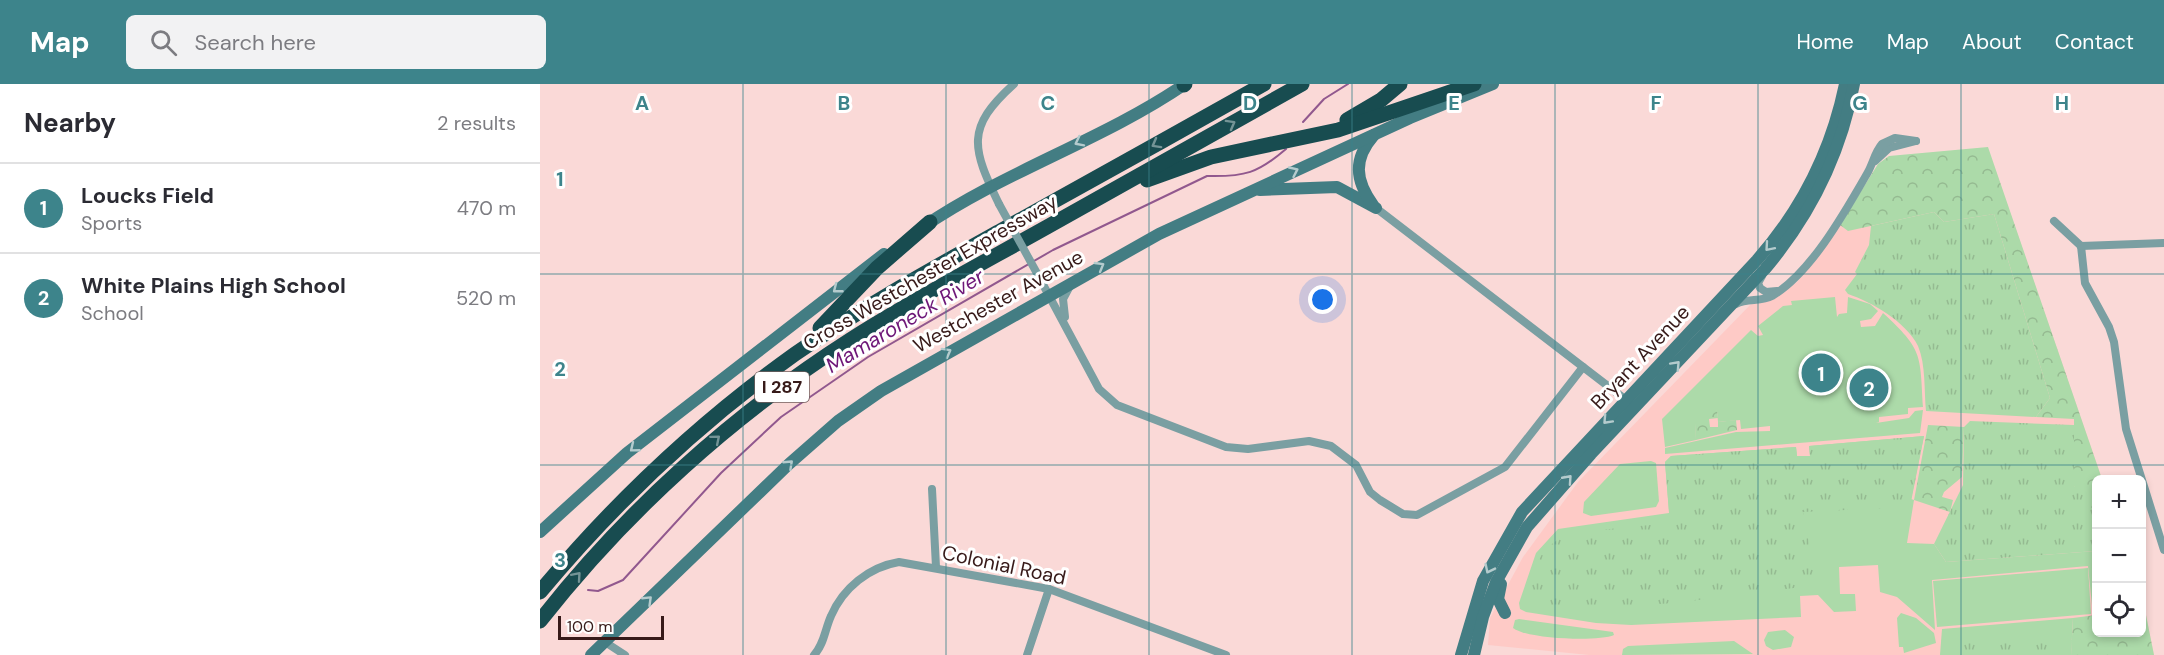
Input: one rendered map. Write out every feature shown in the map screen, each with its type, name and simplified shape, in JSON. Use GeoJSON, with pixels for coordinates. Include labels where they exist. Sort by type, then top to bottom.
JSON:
{"type":"FeatureCollection","features":[{"type":"Feature","properties":{"kind":"highway"},"geometry":{"type":"LineString","coordinates":[[1207,116],[1253,84]]}},
{"type":"Feature","properties":{"kind":"highway","name":"Cross Westchester Expressway"},"geometry":{"type":"LineString","coordinates":[[540,592],[601,522],[675,450],[776,368],[887,295],[1264,84]]}},
{"type":"Feature","properties":{"kind":"highway","name":"Cross Westchester Expressway"},"geometry":{"type":"LineString","coordinates":[[540,621],[591,560],[645,505],[706,448],[765,399],[870,327],[1302,84]]}},
{"type":"Feature","properties":{"kind":"highway"},"geometry":{"type":"LineString","coordinates":[[1070,214],[1181,167],[1347,120],[1376,104],[1400,84]]}},
{"type":"Feature","properties":{"kind":"highway"},"geometry":{"type":"LineString","coordinates":[[1264,145],[1351,126],[1474,84]]}},
{"type":"Feature","properties":{"kind":"highway"},"geometry":{"type":"LineString","coordinates":[[776,368],[841,309],[877,268],[930,222]]}},
{"type":"Feature","properties":{"kind":"highway"},"geometry":{"type":"LineString","coordinates":[[540,578],[601,522]]}},
{"type":"Feature","properties":{"kind":"main road"},"geometry":{"type":"LineString","coordinates":[[540,532],[577,496],[668,420],[854,275],[930,222],[990,187],[1143,110],[1185,84]]}},
{"type":"Feature","properties":{"kind":"main road","name":"Westchester Avenue"},"geometry":{"type":"LineString","coordinates":[[591,655],[789,464],[838,421],[904,377],[1159,234],[1374,134],[1493,84]]}},
{"type":"Feature","properties":{"kind":"main road","name":"Bryant Avenue"},"geometry":{"type":"LineString","coordinates":[[1474,655],[1483,617],[1496,582],[1519,539],[1631,403],[1789,221],[1809,189],[1825,153],[1845,84]]}},
{"type":"Feature","properties":{"kind":"main road","name":"Bryant Avenue"},"geometry":{"type":"LineString","coordinates":[[1461,655],[1484,581],[1522,512],[1732,305],[1790,238],[1826,175],[1844,125],[1854,84]]}},
{"type":"Feature","properties":{"kind":"main road"},"geometry":{"type":"LineString","coordinates":[[1374,134],[1361,154],[1357,170],[1361,186],[1376,208]]}},
{"type":"Feature","properties":{"kind":"main road"},"geometry":{"type":"LineString","coordinates":[[1244,194],[1274,189],[1333,186],[1376,208]]}},
{"type":"Feature","properties":{"kind":"main road"},"geometry":{"type":"LineString","coordinates":[[1505,613],[1498,599],[1499,589],[1548,501]]}},
{"type":"Feature","properties":{"kind":"street"},"geometry":{"type":"LineString","coordinates":[[1014,84],[992,104],[979,129],[978,154],[990,187],[1099,389],[1116,405],[1226,447],[1248,449],[1309,441],[1331,446],[1356,465],[1370,492],[1408,516],[1417,515],[1505,467],[1583,367]]}},
{"type":"Feature","properties":{"kind":"street"},"geometry":{"type":"LineString","coordinates":[[1732,305],[1745,299],[1766,298],[1796,277],[1814,254],[1874,162],[1889,148],[1916,141],[1890,139],[1878,148],[1874,162]]}},
{"type":"Feature","properties":{"kind":"street"},"geometry":{"type":"LineString","coordinates":[[1376,208],[1631,403]]}},
{"type":"Feature","properties":{"kind":"street"},"geometry":{"type":"LineString","coordinates":[[2054,221],[2081,246],[2085,283],[2109,327],[2114,342],[2126,429],[2164,550]]}},
{"type":"Feature","properties":{"kind":"street"},"geometry":{"type":"LineString","coordinates":[[2081,246],[2164,243]]}},
{"type":"Feature","properties":{"kind":"street"},"geometry":{"type":"LineString","coordinates":[[1765,269],[1758,286],[1766,292],[1778,291]]}},
{"type":"Feature","properties":{"kind":"street"},"geometry":{"type":"LineString","coordinates":[[1065,324],[1063,299],[1072,282]]}},
{"type":"Feature","properties":{"kind":"street"},"geometry":{"type":"LineString","coordinates":[[932,489],[936,567]]}},
{"type":"Feature","properties":{"kind":"street","name":"Colonial Road"},"geometry":{"type":"LineString","coordinates":[[814,655],[822,645],[831,615],[840,599],[863,577],[877,568],[899,562],[1049,589],[1226,655]]}},
{"type":"Feature","properties":{"kind":"street"},"geometry":{"type":"LineString","coordinates":[[1027,655],[1049,589]]}},
{"type":"Feature","properties":{"kind":"street"},"geometry":{"type":"LineString","coordinates":[[605,642],[625,655]]}},
{"type":"Feature","properties":{"kind":"shaded area"},"geometry":{"type":"Polygon","coordinates":[[[1994,166],[2101,475],[2092,475],[2092,637],[2146,637],[2146,615],[2154,655],[1589,655],[1488,645],[1490,618],[1523,557],[1578,482],[1752,303],[1773,299],[1797,282],[1834,234],[1870,178],[1994,166]]]}},
{"type":"Feature","properties":{"kind":"green space"},"geometry":{"type":"Polygon","coordinates":[[[1988,147],[2101,475],[2092,475],[2092,511],[2085,496],[2074,486],[2074,419],[2036,417],[2050,398],[1994,214],[1944,222],[1934,212],[1848,231],[1840,225],[1878,164],[1889,156],[1988,147]]]}},
{"type":"Feature","properties":{"kind":"green space"},"geometry":{"type":"Polygon","coordinates":[[[1934,212],[1944,222],[1994,214],[2050,398],[2036,417],[1926,411],[1922,361],[1913,337],[1888,314],[1848,294],[1845,290],[1857,274],[1855,272],[1869,245],[1871,226],[1934,212]]]}},
{"type":"Feature","properties":{"kind":"green space"},"geometry":{"type":"Polygon","coordinates":[[[1835,297],[1837,317],[1839,314],[1847,313],[1848,297],[1870,304],[1878,311],[1871,319],[1860,321],[1861,327],[1875,326],[1883,313],[1912,345],[1920,364],[1923,407],[1908,408],[1908,414],[1879,417],[1879,422],[1876,423],[1909,418],[1915,411],[1923,410],[1920,433],[1665,454],[1665,448],[1736,432],[1770,431],[1770,426],[1741,429],[1740,420],[1718,422],[1717,411],[1695,407],[1696,440],[1665,447],[1662,419],[1751,330],[1758,336],[1763,335],[1758,326],[1783,306],[1792,305],[1791,301],[1835,297]]]}},
{"type":"Feature","properties":{"kind":"green space"},"geometry":{"type":"Polygon","coordinates":[[[1710,406],[1717,411],[1718,418],[1709,419],[1710,427],[1718,427],[1718,422],[1736,420],[1737,430],[1696,440],[1694,407],[1710,406]]]}},
{"type":"Feature","properties":{"kind":"green space"},"geometry":{"type":"Polygon","coordinates":[[[1970,421],[2074,425],[2074,486],[2084,489],[2092,509],[2092,551],[1946,562],[1934,544],[1963,485],[1964,427],[1970,421]]]}},
{"type":"Feature","properties":{"kind":"green space"},"geometry":{"type":"Polygon","coordinates":[[[1928,425],[1964,427],[1962,477],[1944,492],[1942,497],[1953,500],[1950,512],[1914,500],[1928,425]]]}},
{"type":"Feature","properties":{"kind":"green space"},"geometry":{"type":"Polygon","coordinates":[[[1924,436],[1911,499],[1914,500],[1907,543],[1934,544],[1946,562],[2092,551],[2092,605],[2088,566],[1932,580],[1935,630],[1897,597],[1880,592],[1878,565],[1839,567],[1840,594],[1855,594],[1856,611],[1834,612],[1818,595],[1800,596],[1801,617],[1631,625],[1596,623],[1526,612],[1520,609],[1519,603],[1536,553],[1558,529],[1669,513],[1665,462],[1671,456],[1796,447],[1797,456],[1810,456],[1809,446],[1924,436]]]}},
{"type":"Feature","properties":{"kind":"green space"},"geometry":{"type":"Polygon","coordinates":[[[1924,436],[1910,507],[1803,512],[1817,585],[1674,603],[1551,611],[1525,606],[1541,555],[1557,540],[1569,533],[1670,523],[1665,462],[1671,456],[1796,447],[1797,456],[1810,456],[1809,446],[1924,436]]]}},
{"type":"Feature","properties":{"kind":"green space"},"geometry":{"type":"Polygon","coordinates":[[[1651,461],[1656,463],[1659,501],[1656,507],[1591,516],[1583,513],[1584,502],[1620,464],[1651,461]]]}},
{"type":"Feature","properties":{"kind":"green space"},"geometry":{"type":"Polygon","coordinates":[[[2088,568],[2091,614],[1937,627],[1933,581],[2088,568]]]}},
{"type":"Feature","properties":{"kind":"green space"},"geometry":{"type":"Polygon","coordinates":[[[1901,613],[1916,618],[1934,633],[1936,643],[1904,653],[1903,647],[1899,647],[1897,618],[1901,613]]]}},
{"type":"Feature","properties":{"kind":"green space"},"geometry":{"type":"Polygon","coordinates":[[[2146,615],[2154,655],[2071,655],[2073,618],[2092,616],[2092,637],[2146,637],[2146,615]]]}},
{"type":"Feature","properties":{"kind":"green space"},"geometry":{"type":"Polygon","coordinates":[[[2073,618],[2071,655],[1940,655],[1942,629],[2073,618]]]}},
{"type":"Feature","properties":{"kind":"green space"},"geometry":{"type":"Polygon","coordinates":[[[1515,620],[1613,632],[1614,635],[1579,639],[1532,635],[1513,628],[1515,620]]]}},
{"type":"Feature","properties":{"kind":"green space"},"geometry":{"type":"Polygon","coordinates":[[[1785,630],[1794,637],[1791,647],[1773,650],[1766,646],[1764,640],[1768,632],[1785,630]]]}},
{"type":"Feature","properties":{"kind":"green space"},"geometry":{"type":"Polygon","coordinates":[[[1957,636],[2072,640],[2071,655],[1957,655],[1957,636]]]}},
{"type":"Feature","properties":{"kind":"green space"},"geometry":{"type":"Polygon","coordinates":[[[1734,641],[1753,654],[1622,655],[1623,649],[1628,646],[1734,641]]]}},
{"type":"Feature","properties":{"kind":"waterway","name":"Mamaroneck River"},"geometry":{"type":"LineString","coordinates":[[1303,122],[1324,99],[1348,84]]}},
{"type":"Feature","properties":{"kind":"waterway","name":"Mamaroneck River"},"geometry":{"type":"LineString","coordinates":[[588,590],[598,591],[623,580],[721,473],[781,417],[868,357],[1053,250],[1207,176],[1231,176],[1250,172],[1286,149]]}},
{"type":"Feature","properties":{"kind":"place","name":"Loucks Field"},"geometry":{"type":"Point","coordinates":[1821,373]}},
{"type":"Feature","properties":{"kind":"place","name":"White Plains High School"},"geometry":{"type":"Point","coordinates":[1869,388]}}]}
